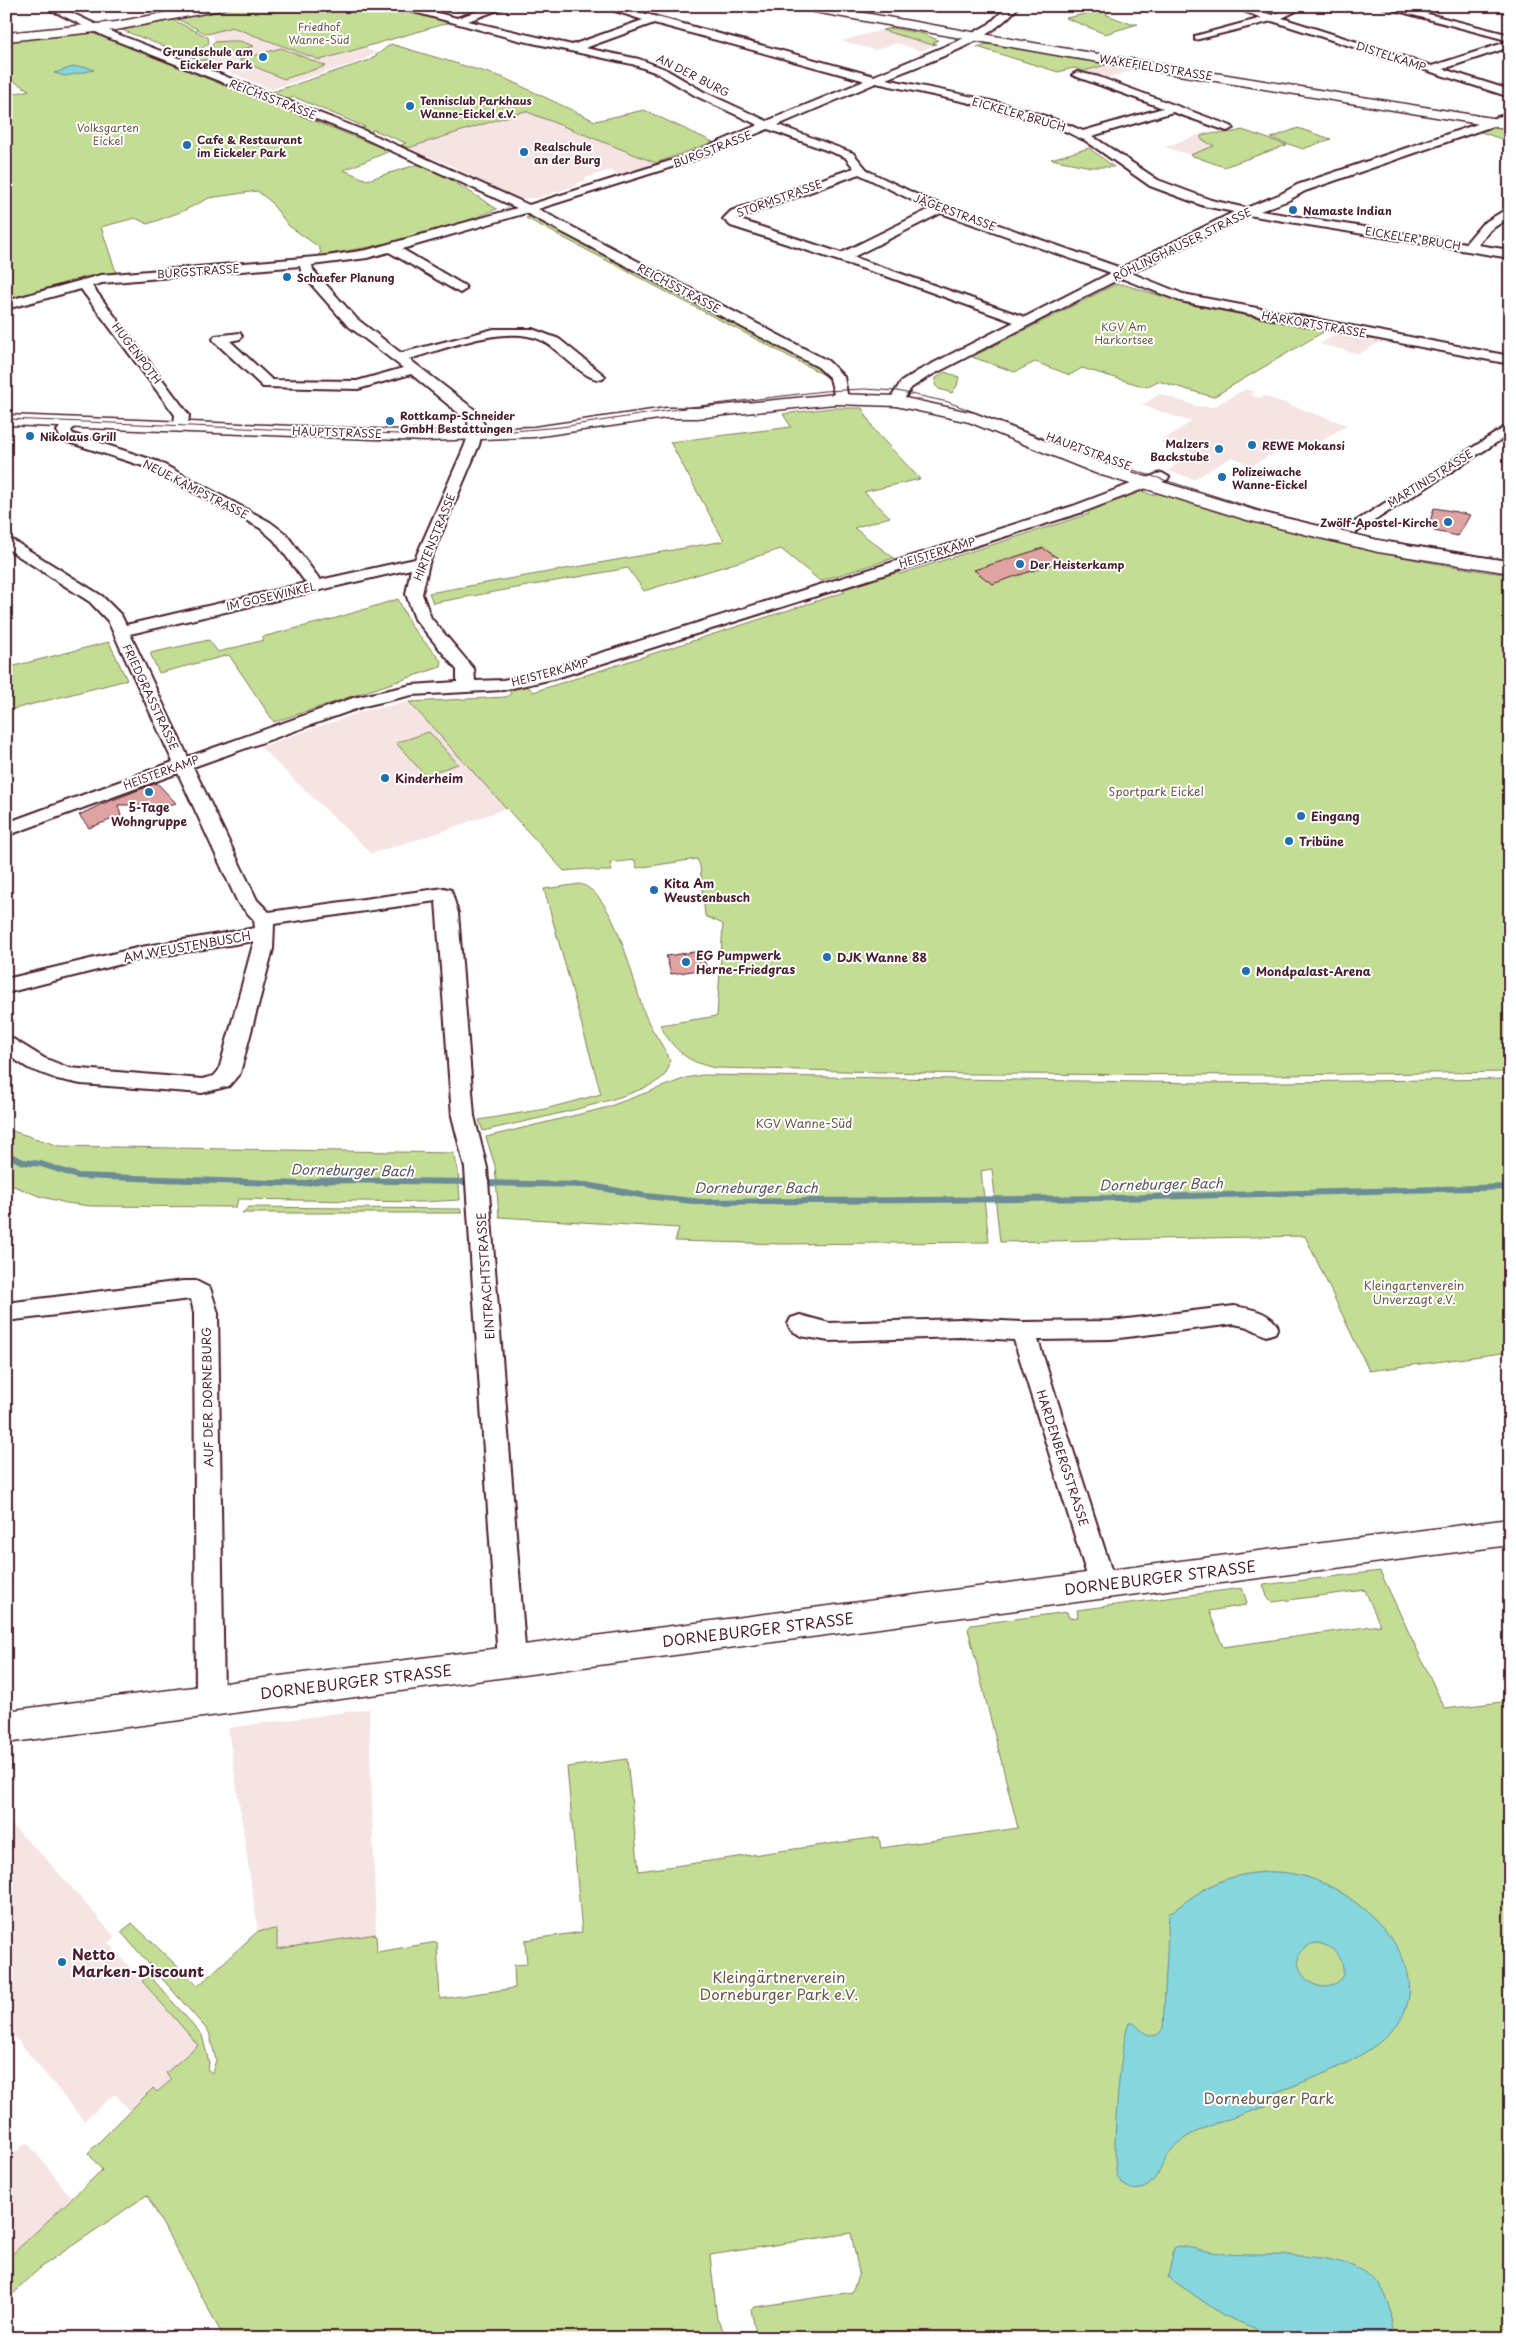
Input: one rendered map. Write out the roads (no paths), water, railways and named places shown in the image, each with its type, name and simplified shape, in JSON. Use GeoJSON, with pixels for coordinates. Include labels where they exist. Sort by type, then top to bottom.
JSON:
{"type":"FeatureCollection","features":[{"type":"Feature","properties":{"kind":"street","name":"REICHSSTRASSE"},"geometry":{"type":"LineString","coordinates":[[48,6],[95,28],[388,144],[456,174],[521,210],[823,364],[834,372],[836,394]]}},
{"type":"Feature","properties":{"kind":"street"},"geometry":{"type":"LineString","coordinates":[[6,37],[95,28],[222,6]]}},
{"type":"Feature","properties":{"kind":"street","name":"AN DER BURG"},"geometry":{"type":"LineString","coordinates":[[397,6],[518,37],[621,57],[650,66],[700,94],[769,126]]}},
{"type":"Feature","properties":{"kind":"street"},"geometry":{"type":"LineString","coordinates":[[459,21],[504,6]]}},
{"type":"Feature","properties":{"kind":"street","name":"EICKELER BRUCH"},"geometry":{"type":"LineString","coordinates":[[605,6],[876,80],[1014,111],[1056,123],[1083,135],[1154,183],[1195,200],[1246,212],[1510,254]]}},
{"type":"Feature","properties":{"kind":"street","name":"WAKEFIELDSTRASSE"},"geometry":{"type":"LineString","coordinates":[[803,6],[1500,118]]}},
{"type":"Feature","properties":{"kind":"street","name":"WAKEFIELDSTRASSE"},"geometry":{"type":"LineString","coordinates":[[828,6],[978,34],[1431,112],[1500,118]]}},
{"type":"Feature","properties":{"kind":"street","name":"BURGSTRASSE"},"geometry":{"type":"LineString","coordinates":[[6,305],[83,283],[119,277],[305,262],[391,248],[660,169],[769,126],[978,34],[993,26],[1014,6]]}},
{"type":"Feature","properties":{"kind":"street","name":"DISTELKAMP"},"geometry":{"type":"LineString","coordinates":[[1236,6],[1510,94]]}},
{"type":"Feature","properties":{"kind":"street"},"geometry":{"type":"LineString","coordinates":[[1198,38],[1272,18],[1302,6]]}},
{"type":"Feature","properties":{"kind":"street"},"geometry":{"type":"LineString","coordinates":[[1384,6],[1510,38]]}},
{"type":"Feature","properties":{"kind":"street"},"geometry":{"type":"LineString","coordinates":[[574,48],[652,20]]}},
{"type":"Feature","properties":{"kind":"street"},"geometry":{"type":"LineString","coordinates":[[1433,69],[1510,44]]}},
{"type":"Feature","properties":{"kind":"street"},"geometry":{"type":"LineString","coordinates":[[1077,75],[1095,79],[1227,128]]}},
{"type":"Feature","properties":{"kind":"street"},"geometry":{"type":"LineString","coordinates":[[1083,135],[1174,108]]}},
{"type":"Feature","properties":{"kind":"street"},"geometry":{"type":"LineString","coordinates":[[1431,112],[1450,120],[1454,128]]}},
{"type":"Feature","properties":{"kind":"street","name":"RÖHLINGHAUSER STRASSE"},"geometry":{"type":"LineString","coordinates":[[1439,139],[1454,128],[1500,118]]}},
{"type":"Feature","properties":{"kind":"street","name":"RÖHLINGHAUSER STRASSE"},"geometry":{"type":"LineString","coordinates":[[905,396],[911,381],[1246,212],[1285,197],[1301,188],[1500,118]]}},
{"type":"Feature","properties":{"kind":"street","name":"JÄGERSTRASSE"},"geometry":{"type":"LineString","coordinates":[[769,126],[849,155],[857,162],[860,170],[917,200],[1123,274]]}},
{"type":"Feature","properties":{"kind":"street","name":"STORMSTRASSE"},"geometry":{"type":"LineString","coordinates":[[860,170],[729,218],[734,223],[842,257],[1026,322]]}},
{"type":"Feature","properties":{"kind":"street"},"geometry":{"type":"LineString","coordinates":[[842,257],[940,209]]}},
{"type":"Feature","properties":{"kind":"street"},"geometry":{"type":"LineString","coordinates":[[1470,247],[1486,227],[1510,211]]}},
{"type":"Feature","properties":{"kind":"street"},"geometry":{"type":"LineString","coordinates":[[391,248],[460,289]]}},
{"type":"Feature","properties":{"kind":"street"},"geometry":{"type":"LineString","coordinates":[[305,262],[307,271],[345,316],[475,417],[478,427],[475,435]]}},
{"type":"Feature","properties":{"kind":"street","name":"HARKORTSTRASSE"},"geometry":{"type":"LineString","coordinates":[[1123,274],[1165,292],[1197,302],[1510,360]]}},
{"type":"Feature","properties":{"kind":"street","name":"HUGENPOTH"},"geometry":{"type":"LineString","coordinates":[[83,283],[122,332],[182,416],[181,426]]}},
{"type":"Feature","properties":{"kind":"street"},"geometry":{"type":"LineString","coordinates":[[399,358],[496,332],[526,330],[555,343],[598,376]]}},
{"type":"Feature","properties":{"kind":"street"},"geometry":{"type":"LineString","coordinates":[[234,336],[220,339],[268,384],[358,385],[413,369]]}},
{"type":"Feature","properties":{"kind":"street","name":"HAUPTSTRASSE"},"geometry":{"type":"LineString","coordinates":[[6,420],[417,435],[475,435],[548,430],[666,413],[707,412],[836,394],[905,396],[958,402],[1144,477],[1254,516],[1419,554],[1510,567]]}},
{"type":"Feature","properties":{"kind":"street","name":"NEUE KAMPSTRASSE"},"geometry":{"type":"LineString","coordinates":[[71,422],[64,432],[67,437],[154,465],[265,524],[280,537],[316,585]]}},
{"type":"Feature","properties":{"kind":"street","name":"MARTINISTRASSE"},"geometry":{"type":"LineString","coordinates":[[1350,530],[1510,428]]}},
{"type":"Feature","properties":{"kind":"street","name":"HIRTENSTRASSE"},"geometry":{"type":"LineString","coordinates":[[465,686],[467,676],[465,669],[418,610],[414,594],[415,584],[422,563],[475,435]]}},
{"type":"Feature","properties":{"kind":"street","name":"HAUPTSTRASSE"},"geometry":{"type":"LineString","coordinates":[[1144,477],[1350,530],[1411,543],[1510,558]]}},
{"type":"Feature","properties":{"kind":"street","name":"HEISTERKAMP"},"geometry":{"type":"LineString","coordinates":[[6,830],[288,726],[384,695],[412,690],[503,684],[547,675],[1066,511],[1144,477]]}},
{"type":"Feature","properties":{"kind":"street","name":"HEISTERKAMP"},"geometry":{"type":"LineString","coordinates":[[1066,511],[1144,477]]}},
{"type":"Feature","properties":{"kind":"street","name":"FRIEDGRASSTRASSE"},"geometry":{"type":"LineString","coordinates":[[6,541],[105,605],[115,618],[248,903],[264,926]]}},
{"type":"Feature","properties":{"kind":"street","name":"IM GOSEWINKEL"},"geometry":{"type":"LineString","coordinates":[[121,631],[316,585],[422,563]]}},
{"type":"Feature","properties":{"kind":"street","name":"AM WEUSTENBUSCH"},"geometry":{"type":"LineString","coordinates":[[6,986],[141,953],[264,926],[444,894]]}},
{"type":"Feature","properties":{"kind":"street","name":"EINTRACHTSTRASSE"},"geometry":{"type":"LineString","coordinates":[[444,894],[448,922],[462,1116],[466,1138],[476,1168],[480,1205],[512,1660]]}},
{"type":"Feature","properties":{"kind":"street"},"geometry":{"type":"LineString","coordinates":[[6,1044],[50,1069],[81,1077],[202,1086],[221,1081],[229,1073],[263,949],[264,926]]}},
{"type":"Feature","properties":{"kind":"street","name":"AUF DER DORNEBURG"},"geometry":{"type":"LineString","coordinates":[[6,1312],[184,1290],[196,1290],[202,1294],[206,1313],[210,1699]]}},
{"type":"Feature","properties":{"kind":"street"},"geometry":{"type":"LineString","coordinates":[[800,1324],[810,1329],[829,1332],[960,1328],[1022,1331],[1111,1330],[1169,1324],[1234,1314],[1254,1319],[1266,1327]]}},
{"type":"Feature","properties":{"kind":"street","name":"HARDENBERGSTRASSE"},"geometry":{"type":"LineString","coordinates":[[1022,1331],[1103,1585]]}},
{"type":"Feature","properties":{"kind":"street","name":"DORNEBURGER STRASSE"},"geometry":{"type":"LineString","coordinates":[[6,1727],[210,1699],[1510,1532]]}},
{"type":"Feature","properties":{"kind":"water"},"geometry":{"type":"Polygon","coordinates":[[[73,67],[87,67],[94,70],[65,76],[54,73],[73,67]]]}},
{"type":"Feature","properties":{"kind":"water"},"geometry":{"type":"Polygon","coordinates":[[[1279,1872],[1316,1880],[1340,1892],[1375,1919],[1390,1936],[1401,1955],[1408,1975],[1409,1995],[1403,2015],[1378,2044],[1360,2056],[1319,2076],[1262,2098],[1266,2106],[1186,2137],[1168,2155],[1152,2182],[1141,2189],[1130,2188],[1118,2178],[1115,2163],[1116,2123],[1122,2053],[1129,2023],[1134,2023],[1145,2033],[1152,2036],[1160,2033],[1163,2028],[1169,1914],[1203,1890],[1223,1880],[1248,1874],[1279,1872]],[[1318,1943],[1311,1944],[1300,1952],[1298,1962],[1305,1978],[1320,1986],[1329,1986],[1336,1983],[1343,1975],[1343,1969],[1338,1954],[1318,1943]]]}},
{"type":"Feature","properties":{"kind":"water"},"geometry":{"type":"Polygon","coordinates":[[[1179,2246],[1216,2253],[1318,2258],[1341,2262],[1361,2270],[1377,2283],[1388,2301],[1392,2320],[1389,2334],[1387,2338],[1277,2338],[1223,2315],[1168,2277],[1174,2248],[1179,2246]]]}},
{"type":"Feature","properties":{"kind":"waterway","name":"Dorneburger Bach"},"geometry":{"type":"LineString","coordinates":[[6,1154],[23,1162],[41,1164],[78,1176],[301,1184],[323,1180],[473,1182]]}},
{"type":"Feature","properties":{"kind":"waterway","name":"Dorneburger Bach"},"geometry":{"type":"LineString","coordinates":[[482,1183],[586,1185],[646,1196],[703,1202],[1117,1198],[1510,1187]]}},
{"type":"Feature","properties":{"kind":"tram line"},"geometry":{"type":"LineString","coordinates":[[6,419],[399,434],[476,434],[561,427],[691,407],[824,391],[864,389],[897,391],[948,402],[1101,460],[1266,512],[1391,542],[1510,561]]}},
{"type":"Feature","properties":{"kind":"place","name":"Grundschule am Eickeler Park"},"geometry":{"type":"Point","coordinates":[263,57]}},
{"type":"Feature","properties":{"kind":"place","name":"Tennisclub Parkhaus Wanne-Eickel e.V."},"geometry":{"type":"Point","coordinates":[410,106]}},
{"type":"Feature","properties":{"kind":"place","name":"Cafe & Restaurant im Eickeler Park"},"geometry":{"type":"Point","coordinates":[187,145]}},
{"type":"Feature","properties":{"kind":"place","name":"Realschule an der Burg"},"geometry":{"type":"Point","coordinates":[524,152]}},
{"type":"Feature","properties":{"kind":"place","name":"Namaste Indian"},"geometry":{"type":"Point","coordinates":[1293,210]}},
{"type":"Feature","properties":{"kind":"place","name":"Schaefer Planung"},"geometry":{"type":"Point","coordinates":[287,277]}},
{"type":"Feature","properties":{"kind":"place","name":"Rottkamp-Schneider GmbH Bestattungen"},"geometry":{"type":"Point","coordinates":[390,421]}},
{"type":"Feature","properties":{"kind":"place","name":"Nikolaus Grill"},"geometry":{"type":"Point","coordinates":[30,436]}},
{"type":"Feature","properties":{"kind":"place","name":"REWE Mokansi"},"geometry":{"type":"Point","coordinates":[1252,445]}},
{"type":"Feature","properties":{"kind":"place","name":"Malzers Backstube"},"geometry":{"type":"Point","coordinates":[1219,449]}},
{"type":"Feature","properties":{"kind":"place","name":"Polizeiwache Wanne-Eickel"},"geometry":{"type":"Point","coordinates":[1222,477]}},
{"type":"Feature","properties":{"kind":"place","name":"Zwölf-Apostel-Kirche"},"geometry":{"type":"Point","coordinates":[1448,522]}},
{"type":"Feature","properties":{"kind":"place","name":"Der Heisterkamp"},"geometry":{"type":"Point","coordinates":[1020,564]}},
{"type":"Feature","properties":{"kind":"place","name":"Kinderheim"},"geometry":{"type":"Point","coordinates":[385,778]}},
{"type":"Feature","properties":{"kind":"place","name":"5-Tage Wohngruppe"},"geometry":{"type":"Point","coordinates":[149,792]}},
{"type":"Feature","properties":{"kind":"place","name":"Eingang"},"geometry":{"type":"Point","coordinates":[1301,816]}},
{"type":"Feature","properties":{"kind":"place","name":"Tribüne"},"geometry":{"type":"Point","coordinates":[1289,841]}},
{"type":"Feature","properties":{"kind":"place","name":"Kita Am Weustenbusch"},"geometry":{"type":"Point","coordinates":[654,890]}},
{"type":"Feature","properties":{"kind":"place","name":"DJK Wanne 88"},"geometry":{"type":"Point","coordinates":[827,957]}},
{"type":"Feature","properties":{"kind":"place","name":"EG Pumpwerk Herne-Friedgras"},"geometry":{"type":"Point","coordinates":[686,962]}},
{"type":"Feature","properties":{"kind":"place","name":"Mondpalast-Arena"},"geometry":{"type":"Point","coordinates":[1246,971]}},
{"type":"Feature","properties":{"kind":"place","name":"Netto Marken-Discount"},"geometry":{"type":"Point","coordinates":[62,1962]}},
{"type":"Feature","properties":{"kind":"park label","name":"Friedhof Wanne-Süd"},"geometry":{"type":"Point","coordinates":[319,32]}},
{"type":"Feature","properties":{"kind":"park label","name":"Volksgarten Eickel"},"geometry":{"type":"Point","coordinates":[108,133]}},
{"type":"Feature","properties":{"kind":"park label","name":"KGV Am Harkortsee"},"geometry":{"type":"Point","coordinates":[1124,332]}},
{"type":"Feature","properties":{"kind":"park label","name":"Sportpark Eickel"},"geometry":{"type":"Point","coordinates":[1156,791]}},
{"type":"Feature","properties":{"kind":"park label","name":"KGV Wanne-Süd"},"geometry":{"type":"Point","coordinates":[804,1123]}},
{"type":"Feature","properties":{"kind":"park label","name":"Kleingartenverein Unverzagt e.V."},"geometry":{"type":"Point","coordinates":[1414,1292]}},
{"type":"Feature","properties":{"kind":"park label","name":"Kleingärtnerverein Dorneburger Park e.V."},"geometry":{"type":"Point","coordinates":[779,1984]}},
{"type":"Feature","properties":{"kind":"park label","name":"Dorneburger Park"},"geometry":{"type":"Point","coordinates":[1269,2097]}}]}
